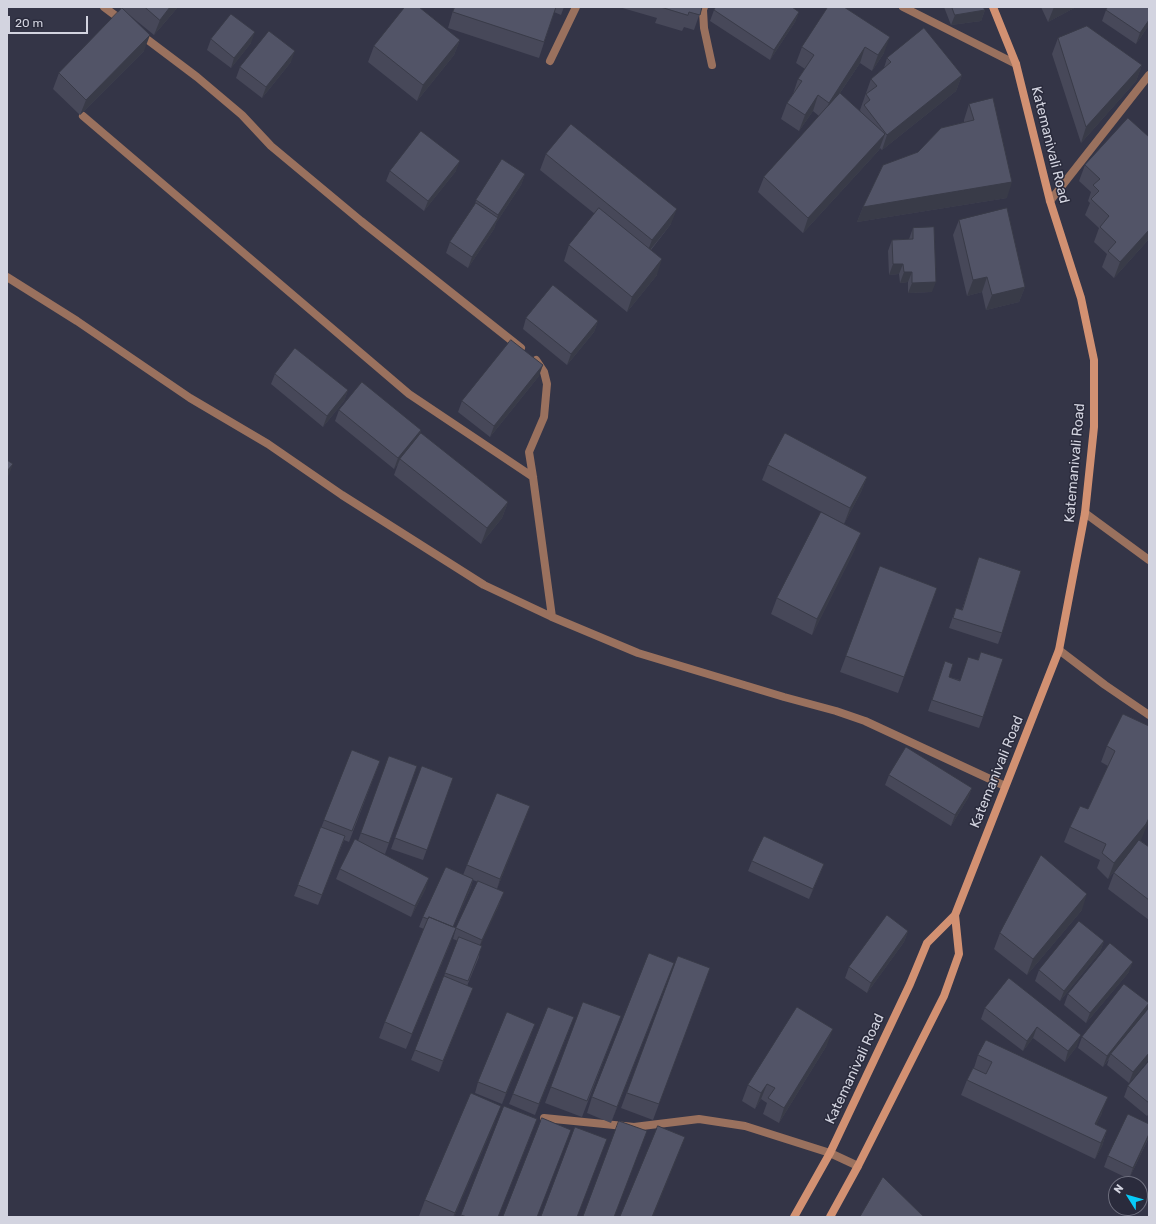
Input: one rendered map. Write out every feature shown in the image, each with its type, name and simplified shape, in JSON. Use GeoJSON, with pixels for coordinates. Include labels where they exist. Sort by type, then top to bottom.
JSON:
{"type":"FeatureCollection","features":[{"type":"Feature","properties":{"kind":"main road","name":"Katemanivali Road"},"geometry":{"type":"LineString","coordinates":[[794,1217],[830,1153],[910,984],[927,942],[955,915],[1059,650],[1085,513],[1094,427],[1094,360],[1081,298],[1050,201],[1016,64],[993,7]]}},
{"type":"Feature","properties":{"kind":"main road","name":"Katemanivali Road"},"geometry":{"type":"LineString","coordinates":[[830,1217],[858,1166],[944,996],[959,954],[955,915]]}},
{"type":"Feature","properties":{"kind":"street"},"geometry":{"type":"LineString","coordinates":[[104,7],[197,77],[242,115],[271,146],[361,221],[535,359],[544,372],[548,384],[544,417],[529,452],[552,617]]}},
{"type":"Feature","properties":{"kind":"street"},"geometry":{"type":"LineString","coordinates":[[550,61],[576,7]]}},
{"type":"Feature","properties":{"kind":"street"},"geometry":{"type":"LineString","coordinates":[[704,7],[704,28],[712,65]]}},
{"type":"Feature","properties":{"kind":"street"},"geometry":{"type":"LineString","coordinates":[[903,7],[1016,64]]}},
{"type":"Feature","properties":{"kind":"street"},"geometry":{"type":"LineString","coordinates":[[1050,201],[1116,123],[1146,75]]}},
{"type":"Feature","properties":{"kind":"street"},"geometry":{"type":"LineString","coordinates":[[83,116],[409,394],[533,477]]}},
{"type":"Feature","properties":{"kind":"street"},"geometry":{"type":"LineString","coordinates":[[7,277],[77,321],[190,398],[268,444],[342,495],[484,585],[552,617],[638,653],[836,711],[865,721],[1005,786]]}},
{"type":"Feature","properties":{"kind":"street"},"geometry":{"type":"LineString","coordinates":[[1085,513],[1149,560]]}},
{"type":"Feature","properties":{"kind":"street"},"geometry":{"type":"LineString","coordinates":[[1059,650],[1105,685],[1149,715]]}},
{"type":"Feature","properties":{"kind":"street"},"geometry":{"type":"LineString","coordinates":[[544,1118],[634,1127],[699,1119],[745,1126],[830,1153],[858,1166]]}},
{"type":"Feature","properties":{"kind":"building"},"geometry":{"type":"Polygon","coordinates":[[[145,7],[170,7],[160,20],[145,7]]]}},
{"type":"Feature","properties":{"kind":"building"},"geometry":{"type":"Polygon","coordinates":[[[405,7],[419,7],[460,40],[423,85],[374,46],[405,7]]]}},
{"type":"Feature","properties":{"kind":"building"},"geometry":{"type":"Polygon","coordinates":[[[455,7],[556,7],[544,42],[453,12],[455,7]]]}},
{"type":"Feature","properties":{"kind":"building"},"geometry":{"type":"Polygon","coordinates":[[[661,7],[702,7],[700,15],[689,12],[688,15],[661,7]]]}},
{"type":"Feature","properties":{"kind":"building"},"geometry":{"type":"Polygon","coordinates":[[[716,7],[792,7],[799,12],[774,50],[714,10],[716,7]]]}},
{"type":"Feature","properties":{"kind":"building"},"geometry":{"type":"Polygon","coordinates":[[[828,7],[844,7],[890,37],[878,55],[865,47],[829,103],[818,95],[805,115],[787,103],[802,81],[798,79],[814,55],[802,47],[828,7]]]}},
{"type":"Feature","properties":{"kind":"building"},"geometry":{"type":"Polygon","coordinates":[[[952,7],[983,7],[985,10],[955,15],[952,7]]]}},
{"type":"Feature","properties":{"kind":"building"},"geometry":{"type":"Polygon","coordinates":[[[1108,7],[1149,7],[1149,20],[1140,33],[1106,10],[1108,7]]]}},
{"type":"Feature","properties":{"kind":"building"},"geometry":{"type":"Polygon","coordinates":[[[122,8],[150,35],[86,100],[59,73],[122,8]]]}},
{"type":"Feature","properties":{"kind":"building"},"geometry":{"type":"Polygon","coordinates":[[[231,14],[255,32],[234,58],[211,39],[231,14]]]}},
{"type":"Feature","properties":{"kind":"building"},"geometry":{"type":"Polygon","coordinates":[[[1087,26],[1142,65],[1086,127],[1058,38],[1087,26]]]}},
{"type":"Feature","properties":{"kind":"building"},"geometry":{"type":"Polygon","coordinates":[[[924,28],[962,75],[887,135],[864,105],[870,100],[866,94],[877,86],[871,79],[891,62],[887,58],[924,28]]]}},
{"type":"Feature","properties":{"kind":"building"},"geometry":{"type":"Polygon","coordinates":[[[269,31],[295,51],[266,87],[240,67],[269,31]]]}},
{"type":"Feature","properties":{"kind":"building"},"geometry":{"type":"Polygon","coordinates":[[[840,93],[885,134],[808,218],[764,177],[840,93]]]}},
{"type":"Feature","properties":{"kind":"building"},"geometry":{"type":"Polygon","coordinates":[[[993,98],[1012,182],[863,207],[883,165],[918,152],[941,128],[974,120],[969,104],[993,98]]]}},
{"type":"Feature","properties":{"kind":"building"},"geometry":{"type":"Polygon","coordinates":[[[1128,118],[1149,137],[1149,230],[1120,262],[1108,251],[1116,242],[1100,227],[1109,216],[1091,199],[1099,191],[1093,185],[1100,179],[1085,165],[1128,118]]]}},
{"type":"Feature","properties":{"kind":"building"},"geometry":{"type":"Polygon","coordinates":[[[571,124],[677,209],[652,240],[546,154],[571,124]]]}},
{"type":"Feature","properties":{"kind":"building"},"geometry":{"type":"Polygon","coordinates":[[[421,131],[460,161],[428,201],[390,171],[421,131]]]}},
{"type":"Feature","properties":{"kind":"building"},"geometry":{"type":"Polygon","coordinates":[[[502,159],[525,174],[498,215],[476,200],[502,159]]]}},
{"type":"Feature","properties":{"kind":"building"},"geometry":{"type":"Polygon","coordinates":[[[476,203],[498,218],[472,257],[450,242],[476,203]]]}},
{"type":"Feature","properties":{"kind":"building"},"geometry":{"type":"Polygon","coordinates":[[[599,208],[662,259],[632,297],[569,245],[599,208]]]}},
{"type":"Feature","properties":{"kind":"building"},"geometry":{"type":"Polygon","coordinates":[[[1007,208],[1025,287],[992,295],[987,277],[973,280],[959,220],[1007,208]]]}},
{"type":"Feature","properties":{"kind":"building"},"geometry":{"type":"Polygon","coordinates":[[[934,227],[936,282],[912,283],[912,272],[904,272],[903,264],[893,264],[892,240],[913,239],[913,228],[934,227]]]}},
{"type":"Feature","properties":{"kind":"building"},"geometry":{"type":"Polygon","coordinates":[[[553,285],[598,321],[571,354],[526,318],[553,285]]]}},
{"type":"Feature","properties":{"kind":"building"},"geometry":{"type":"Polygon","coordinates":[[[511,340],[543,365],[494,426],[462,401],[511,340]]]}},
{"type":"Feature","properties":{"kind":"building"},"geometry":{"type":"Polygon","coordinates":[[[295,348],[348,390],[327,416],[275,374],[295,348]]]}},
{"type":"Feature","properties":{"kind":"building"},"geometry":{"type":"Polygon","coordinates":[[[362,382],[421,430],[398,458],[339,410],[362,382]]]}},
{"type":"Feature","properties":{"kind":"building"},"geometry":{"type":"Polygon","coordinates":[[[421,433],[508,502],[487,528],[400,459],[421,433]]]}},
{"type":"Feature","properties":{"kind":"building"},"geometry":{"type":"Polygon","coordinates":[[[785,433],[867,477],[850,508],[768,465],[785,433]]]}},
{"type":"Feature","properties":{"kind":"building"},"geometry":{"type":"Polygon","coordinates":[[[7,460],[13,464],[7,471],[7,460]]]}},
{"type":"Feature","properties":{"kind":"building"},"geometry":{"type":"Polygon","coordinates":[[[821,512],[861,533],[817,619],[777,598],[821,512]]]}},
{"type":"Feature","properties":{"kind":"building"},"geometry":{"type":"Polygon","coordinates":[[[979,557],[1021,571],[1002,633],[953,618],[956,608],[962,610],[979,557]]]}},
{"type":"Feature","properties":{"kind":"building"},"geometry":{"type":"Polygon","coordinates":[[[880,566],[937,588],[904,677],[846,656],[880,566]]]}},
{"type":"Feature","properties":{"kind":"building"},"geometry":{"type":"Polygon","coordinates":[[[981,652],[1003,659],[983,717],[932,700],[945,661],[953,664],[949,677],[960,681],[968,657],[978,660],[981,652]]]}},
{"type":"Feature","properties":{"kind":"building"},"geometry":{"type":"Polygon","coordinates":[[[1123,714],[1149,726],[1149,818],[1146,824],[1114,863],[1102,853],[1106,844],[1070,827],[1080,806],[1088,809],[1115,751],[1107,746],[1123,714]]]}},
{"type":"Feature","properties":{"kind":"building"},"geometry":{"type":"Polygon","coordinates":[[[906,747],[972,788],[955,815],[889,775],[906,747]]]}},
{"type":"Feature","properties":{"kind":"building"},"geometry":{"type":"Polygon","coordinates":[[[352,750],[380,761],[352,831],[324,820],[352,750]]]}},
{"type":"Feature","properties":{"kind":"building"},"geometry":{"type":"Polygon","coordinates":[[[389,756],[417,766],[389,843],[361,833],[389,756]]]}},
{"type":"Feature","properties":{"kind":"building"},"geometry":{"type":"Polygon","coordinates":[[[422,766],[453,778],[427,850],[395,838],[422,766]]]}},
{"type":"Feature","properties":{"kind":"building"},"geometry":{"type":"Polygon","coordinates":[[[497,793],[530,806],[500,879],[467,865],[497,793]]]}},
{"type":"Feature","properties":{"kind":"building"},"geometry":{"type":"Polygon","coordinates":[[[321,827],[345,836],[322,895],[298,885],[321,827]]]}},
{"type":"Feature","properties":{"kind":"building"},"geometry":{"type":"Polygon","coordinates":[[[764,836],[824,864],[813,889],[752,861],[764,836]]]}},
{"type":"Feature","properties":{"kind":"building"},"geometry":{"type":"Polygon","coordinates":[[[355,839],[429,878],[415,906],[340,869],[355,839]]]}},
{"type":"Feature","properties":{"kind":"building"},"geometry":{"type":"Polygon","coordinates":[[[1139,840],[1149,847],[1149,900],[1114,873],[1139,840]]]}},
{"type":"Feature","properties":{"kind":"building"},"geometry":{"type":"Polygon","coordinates":[[[1041,855],[1087,894],[1033,959],[1000,933],[1041,855]]]}},
{"type":"Feature","properties":{"kind":"building"},"geometry":{"type":"Polygon","coordinates":[[[446,867],[473,879],[453,927],[429,917],[428,919],[423,917],[446,867]]]}},
{"type":"Feature","properties":{"kind":"building"},"geometry":{"type":"Polygon","coordinates":[[[478,881],[504,892],[482,940],[456,928],[478,881]]]}},
{"type":"Feature","properties":{"kind":"building"},"geometry":{"type":"Polygon","coordinates":[[[887,915],[908,931],[871,983],[849,967],[887,915]]]}},
{"type":"Feature","properties":{"kind":"building"},"geometry":{"type":"Polygon","coordinates":[[[429,917],[456,928],[412,1034],[385,1022],[429,917]]]}},
{"type":"Feature","properties":{"kind":"building"},"geometry":{"type":"Polygon","coordinates":[[[1079,921],[1104,941],[1064,991],[1039,970],[1079,921]]]}},
{"type":"Feature","properties":{"kind":"building"},"geometry":{"type":"Polygon","coordinates":[[[459,937],[482,946],[468,981],[445,973],[459,937]]]}},
{"type":"Feature","properties":{"kind":"building"},"geometry":{"type":"Polygon","coordinates":[[[1110,943],[1133,962],[1090,1013],[1068,994],[1110,943]]]}},
{"type":"Feature","properties":{"kind":"building"},"geometry":{"type":"Polygon","coordinates":[[[649,953],[674,963],[617,1107],[592,1097],[649,953]]]}},
{"type":"Feature","properties":{"kind":"building"},"geometry":{"type":"Polygon","coordinates":[[[678,956],[710,968],[659,1104],[627,1093],[678,956]]]}},
{"type":"Feature","properties":{"kind":"building"},"geometry":{"type":"Polygon","coordinates":[[[444,976],[473,988],[443,1061],[415,1050],[444,976]]]}},
{"type":"Feature","properties":{"kind":"building"},"geometry":{"type":"Polygon","coordinates":[[[1009,978],[1081,1035],[1068,1051],[1037,1027],[1027,1041],[985,1008],[1009,978]]]}},
{"type":"Feature","properties":{"kind":"building"},"geometry":{"type":"Polygon","coordinates":[[[1124,984],[1149,1003],[1107,1056],[1082,1037],[1124,984]]]}},
{"type":"Feature","properties":{"kind":"building"},"geometry":{"type":"Polygon","coordinates":[[[583,1002],[621,1016],[587,1101],[551,1087],[583,1002]]]}},
{"type":"Feature","properties":{"kind":"building"},"geometry":{"type":"Polygon","coordinates":[[[548,1007],[574,1017],[539,1104],[513,1094],[548,1007]]]}},
{"type":"Feature","properties":{"kind":"building"},"geometry":{"type":"Polygon","coordinates":[[[797,1007],[833,1029],[784,1108],[768,1098],[775,1088],[767,1084],[761,1093],[748,1085],[797,1007]]]}},
{"type":"Feature","properties":{"kind":"building"},"geometry":{"type":"Polygon","coordinates":[[[1149,1008],[1149,1053],[1133,1072],[1111,1054],[1149,1008]]]}},
{"type":"Feature","properties":{"kind":"building"},"geometry":{"type":"Polygon","coordinates":[[[507,1012],[535,1024],[506,1093],[478,1082],[507,1012]]]}},
{"type":"Feature","properties":{"kind":"building"},"geometry":{"type":"Polygon","coordinates":[[[986,1040],[1108,1097],[1095,1124],[1107,1130],[1101,1143],[967,1080],[973,1068],[986,1074],[992,1062],[978,1055],[986,1040]]]}},
{"type":"Feature","properties":{"kind":"building"},"geometry":{"type":"Polygon","coordinates":[[[1149,1061],[1149,1103],[1128,1086],[1149,1061]]]}},
{"type":"Feature","properties":{"kind":"building"},"geometry":{"type":"Polygon","coordinates":[[[471,1093],[501,1106],[455,1213],[425,1200],[471,1093]]]}},
{"type":"Feature","properties":{"kind":"building"},"geometry":{"type":"Polygon","coordinates":[[[504,1106],[537,1119],[498,1217],[467,1217],[461,1215],[504,1106]]]}},
{"type":"Feature","properties":{"kind":"building"},"geometry":{"type":"Polygon","coordinates":[[[1128,1114],[1149,1124],[1149,1134],[1133,1168],[1108,1156],[1128,1114]]]}},
{"type":"Feature","properties":{"kind":"building"},"geometry":{"type":"Polygon","coordinates":[[[542,1118],[571,1130],[537,1217],[503,1217],[542,1118]]]}},
{"type":"Feature","properties":{"kind":"building"},"geometry":{"type":"Polygon","coordinates":[[[619,1121],[647,1131],[614,1217],[583,1217],[619,1121]]]}},
{"type":"Feature","properties":{"kind":"building"},"geometry":{"type":"Polygon","coordinates":[[[658,1126],[685,1137],[652,1217],[620,1217],[658,1126]]]}},
{"type":"Feature","properties":{"kind":"building"},"geometry":{"type":"Polygon","coordinates":[[[575,1127],[607,1139],[577,1217],[541,1217],[575,1127]]]}},
{"type":"Feature","properties":{"kind":"building"},"geometry":{"type":"Polygon","coordinates":[[[883,1177],[924,1217],[860,1217],[883,1177]]]}}]}
